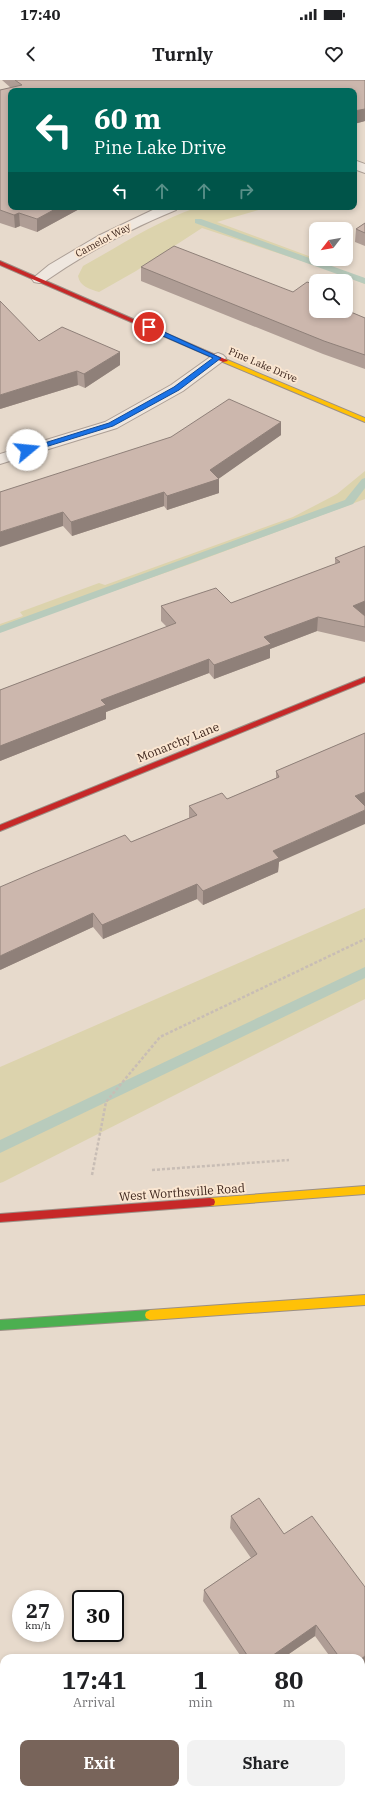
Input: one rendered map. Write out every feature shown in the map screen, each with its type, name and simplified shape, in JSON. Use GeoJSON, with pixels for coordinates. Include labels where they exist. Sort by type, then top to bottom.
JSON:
{"type":"FeatureCollection","features":[{"type":"Feature","properties":{"kind":"street"},"geometry":{"type":"LineString","coordinates":[[357,158],[365,169]]}},
{"type":"Feature","properties":{"kind":"street","name":"Camelot Way"},"geometry":{"type":"LineString","coordinates":[[39,279],[71,257],[152,214],[163,210]]}},
{"type":"Feature","properties":{"kind":"street","name":"Pine Lake Drive"},"geometry":{"type":"LineString","coordinates":[[0,263],[365,420]]}},
{"type":"Feature","properties":{"kind":"street"},"geometry":{"type":"LineString","coordinates":[[0,459],[111,425],[177,388],[218,358]]}},
{"type":"Feature","properties":{"kind":"street","name":"Monarchy Lane"},"geometry":{"type":"LineString","coordinates":[[0,828],[365,679]]}},
{"type":"Feature","properties":{"kind":"street","name":"West Worthsville Road"},"geometry":{"type":"LineString","coordinates":[[0,1218],[365,1190]]}},
{"type":"Feature","properties":{"kind":"street"},"geometry":{"type":"LineString","coordinates":[[0,1325],[365,1300]]}},
{"type":"Feature","properties":{"kind":"path"},"geometry":{"type":"LineString","coordinates":[[92,1175],[106,1102],[160,1037],[365,939]]}},
{"type":"Feature","properties":{"kind":"shaded area"},"geometry":{"type":"Polygon","coordinates":[[[190,210],[259,210],[217,222],[309,256],[309,263],[202,228],[136,271],[99,292],[86,287],[81,283],[78,276],[83,266],[168,219],[190,210]]]}},
{"type":"Feature","properties":{"kind":"shaded area"},"geometry":{"type":"Polygon","coordinates":[[[317,266],[323,266],[345,274],[339,274],[317,266]]]}},
{"type":"Feature","properties":{"kind":"shaded area"},"geometry":{"type":"Polygon","coordinates":[[[353,277],[365,281],[365,284],[353,279],[353,277]]]}},
{"type":"Feature","properties":{"kind":"shaded area"},"geometry":{"type":"Polygon","coordinates":[[[365,471],[365,499],[193,563],[0,631],[0,624],[23,616],[20,612],[99,583],[105,585],[293,517],[337,494],[365,471]]]}},
{"type":"Feature","properties":{"kind":"shaded area"},"geometry":{"type":"Polygon","coordinates":[[[365,908],[365,999],[0,1183],[0,1067],[365,908]]]}},
{"type":"Feature","properties":{"kind":"building"},"geometry":{"type":"Polygon","coordinates":[[[15,80],[365,80],[365,109],[357,110],[357,88],[9,88],[22,85],[15,80]]]}},
{"type":"Feature","properties":{"kind":"building"},"geometry":{"type":"Polygon","coordinates":[[[8,88],[8,210],[54,210],[37,219],[19,213],[14,215],[0,210],[0,90],[8,88]]]}},
{"type":"Feature","properties":{"kind":"building"},"geometry":{"type":"Polygon","coordinates":[[[365,223],[365,233],[356,229],[365,223]]]}},
{"type":"Feature","properties":{"kind":"building"},"geometry":{"type":"Polygon","coordinates":[[[174,246],[293,292],[307,282],[309,283],[309,318],[353,318],[353,313],[365,318],[365,355],[324,341],[141,267],[174,246]]]}},
{"type":"Feature","properties":{"kind":"building"},"geometry":{"type":"Polygon","coordinates":[[[0,301],[39,341],[62,327],[120,352],[84,374],[77,371],[0,395],[0,301]]]}},
{"type":"Feature","properties":{"kind":"building"},"geometry":{"type":"Polygon","coordinates":[[[229,399],[281,422],[210,470],[219,479],[167,496],[164,492],[71,522],[63,512],[0,532],[0,492],[171,437],[229,399]]]}},
{"type":"Feature","properties":{"kind":"building"},"geometry":{"type":"Polygon","coordinates":[[[365,546],[365,601],[353,606],[365,616],[365,627],[318,617],[264,637],[271,644],[214,665],[209,659],[101,700],[106,705],[0,746],[0,690],[176,623],[161,606],[216,588],[231,603],[340,562],[335,558],[365,546]]]}},
{"type":"Feature","properties":{"kind":"building"},"geometry":{"type":"Polygon","coordinates":[[[365,733],[365,792],[355,796],[365,806],[365,810],[273,851],[279,858],[203,891],[197,884],[102,925],[93,913],[0,956],[0,887],[125,835],[131,842],[197,815],[189,806],[222,793],[227,799],[279,777],[276,771],[365,733]]]}},
{"type":"Feature","properties":{"kind":"building"},"geometry":{"type":"Polygon","coordinates":[[[259,1498],[284,1534],[312,1516],[365,1587],[365,1654],[337,1654],[316,1625],[275,1654],[246,1654],[204,1590],[257,1554],[231,1516],[259,1498]]]}},
{"type":"Feature","properties":{"kind":"waterway"},"geometry":{"type":"LineString","coordinates":[[198,221],[365,281]]}},
{"type":"Feature","properties":{"kind":"waterway"},"geometry":{"type":"LineString","coordinates":[[0,630],[349,502],[365,481]]}},
{"type":"Feature","properties":{"kind":"waterway"},"geometry":{"type":"LineString","coordinates":[[0,1147],[365,972]]}},
{"type":"Feature","properties":{"kind":"traffic: fast"},"geometry":{"type":"LineString","coordinates":[[0,1325],[150,1315]]}},
{"type":"Feature","properties":{"kind":"traffic: slow"},"geometry":{"type":"LineString","coordinates":[[225,361],[365,420]]}},
{"type":"Feature","properties":{"kind":"traffic: slow"},"geometry":{"type":"LineString","coordinates":[[210,1202],[365,1190]]}},
{"type":"Feature","properties":{"kind":"traffic: slow"},"geometry":{"type":"LineString","coordinates":[[150,1315],[365,1300]]}},
{"type":"Feature","properties":{"kind":"traffic: jam"},"geometry":{"type":"LineString","coordinates":[[0,263],[225,361]]}},
{"type":"Feature","properties":{"kind":"traffic: jam"},"geometry":{"type":"LineString","coordinates":[[0,828],[365,679]]}},
{"type":"Feature","properties":{"kind":"traffic: jam"},"geometry":{"type":"LineString","coordinates":[[0,1218],[210,1202]]}},
{"type":"Feature","properties":{"kind":"route"},"geometry":{"type":"LineString","coordinates":[[27,450],[111,425],[177,388],[218,358],[149,327]]}}]}
